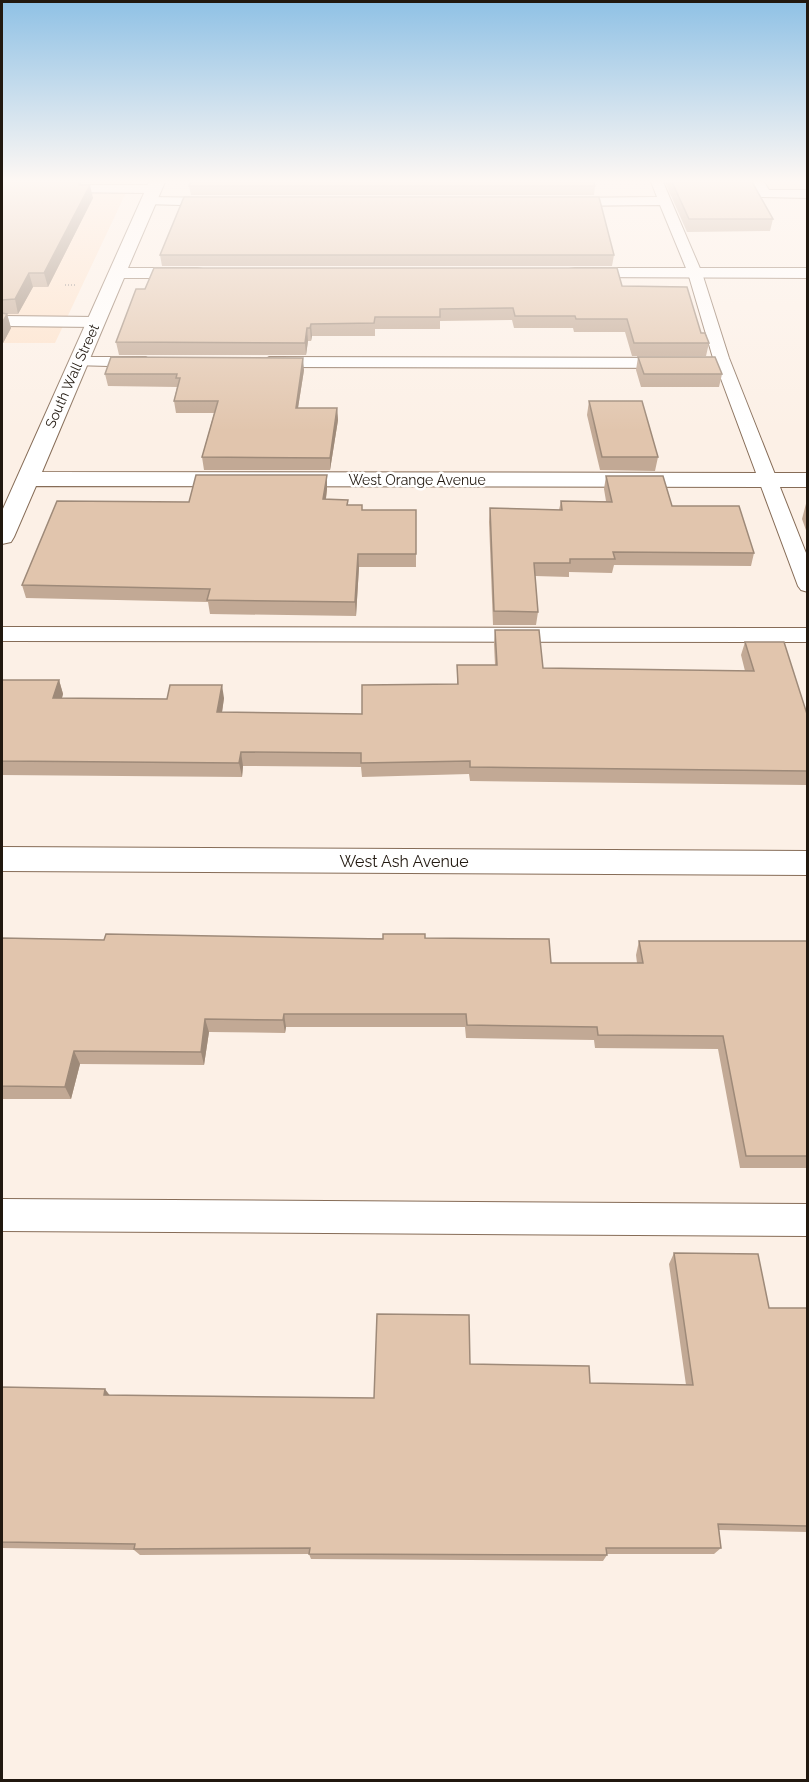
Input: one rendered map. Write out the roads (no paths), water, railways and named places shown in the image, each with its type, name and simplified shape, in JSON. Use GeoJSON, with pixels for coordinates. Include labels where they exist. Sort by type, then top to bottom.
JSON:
{"type":"FeatureCollection","features":[{"type":"Feature","properties":{"kind":"street","name":"South Wall Street"},"geometry":{"type":"LineString","coordinates":[[2,537],[120,265]]}},
{"type":"Feature","properties":{"kind":"street"},"geometry":{"type":"LineString","coordinates":[[117,273],[212,273]]}},
{"type":"Feature","properties":{"kind":"street"},"geometry":{"type":"LineString","coordinates":[[554,273],[807,273]]}},
{"type":"Feature","properties":{"kind":"street","name":"West Orange Avenue"},"geometry":{"type":"LineString","coordinates":[[27,479],[807,480]]}},
{"type":"Feature","properties":{"kind":"street","name":"West Ash Avenue"},"geometry":{"type":"LineString","coordinates":[[2,859],[807,863]]}},
{"type":"Feature","properties":{"kind":"lane"},"geometry":{"type":"LineString","coordinates":[[692,265],[723,363],[807,586]]}},
{"type":"Feature","properties":{"kind":"lane"},"geometry":{"type":"LineString","coordinates":[[2,321],[96,322]]}},
{"type":"Feature","properties":{"kind":"lane"},"geometry":{"type":"LineString","coordinates":[[78,362],[159,362]]}},
{"type":"Feature","properties":{"kind":"lane"},"geometry":{"type":"LineString","coordinates":[[255,362],[723,363]]}},
{"type":"Feature","properties":{"kind":"lane"},"geometry":{"type":"LineString","coordinates":[[2,634],[807,635]]}},
{"type":"Feature","properties":{"kind":"lane"},"geometry":{"type":"LineString","coordinates":[[2,1215],[807,1220]]}}]}
